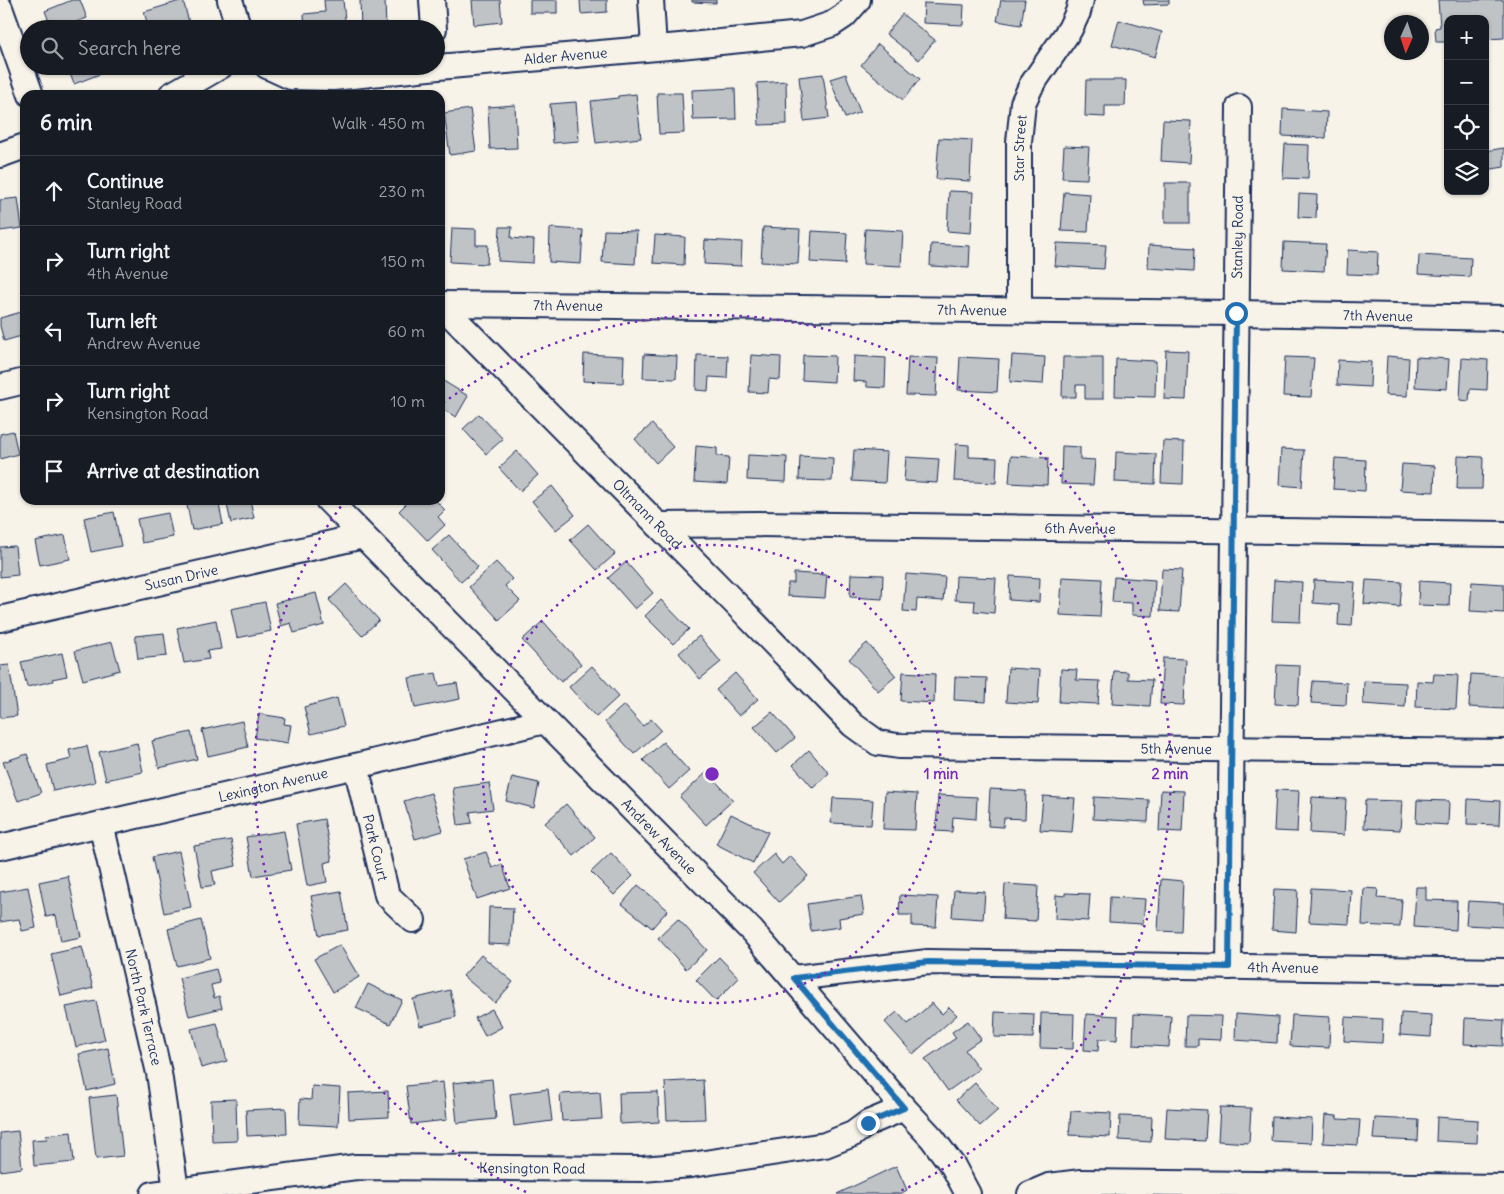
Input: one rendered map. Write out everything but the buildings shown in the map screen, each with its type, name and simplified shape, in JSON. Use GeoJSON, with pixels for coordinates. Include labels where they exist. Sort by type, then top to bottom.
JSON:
{"type":"FeatureCollection","features":[{"type":"Feature","properties":{"kind":"street"},"geometry":{"type":"LineString","coordinates":[[230,0],[236,20]]}},
{"type":"Feature","properties":{"kind":"street"},"geometry":{"type":"LineString","coordinates":[[432,0],[433,20]]}},
{"type":"Feature","properties":{"kind":"street"},"geometry":{"type":"LineString","coordinates":[[650,0],[654,48]]}},
{"type":"Feature","properties":{"kind":"street","name":"Star Street"},"geometry":{"type":"LineString","coordinates":[[1019,310],[1018,142],[1023,103],[1031,86],[1070,29],[1081,0]]}},
{"type":"Feature","properties":{"kind":"street","name":"Alder Avenue"},"geometry":{"type":"LineString","coordinates":[[445,58],[654,48],[802,34],[832,24],[844,16],[858,1]]}},
{"type":"Feature","properties":{"kind":"street"},"geometry":{"type":"LineString","coordinates":[[0,8],[20,64]]}},
{"type":"Feature","properties":{"kind":"street"},"geometry":{"type":"LineString","coordinates":[[24,75],[29,90]]}},
{"type":"Feature","properties":{"kind":"street"},"geometry":{"type":"LineString","coordinates":[[180,90],[205,75]]}},
{"type":"Feature","properties":{"kind":"street","name":"Alder Avenue"},"geometry":{"type":"LineString","coordinates":[[286,75],[291,77],[333,78],[349,75]]}},
{"type":"Feature","properties":{"kind":"street","name":"Stanley Road"},"geometry":{"type":"LineString","coordinates":[[1229,967],[1230,749],[1239,107]]}},
{"type":"Feature","properties":{"kind":"street"},"geometry":{"type":"LineString","coordinates":[[0,155],[20,148]]}},
{"type":"Feature","properties":{"kind":"street","name":"7th Avenue"},"geometry":{"type":"LineString","coordinates":[[445,304],[1019,310],[1504,318]]}},
{"type":"Feature","properties":{"kind":"street","name":"Oltmann Road"},"geometry":{"type":"LineString","coordinates":[[445,309],[853,725]]}},
{"type":"Feature","properties":{"kind":"street"},"geometry":{"type":"LineString","coordinates":[[0,387],[20,382]]}},
{"type":"Feature","properties":{"kind":"street","name":"Andrew Avenue"},"geometry":{"type":"LineString","coordinates":[[333,505],[752,930],[904,1108],[932,1138],[953,1166],[968,1194]]}},
{"type":"Feature","properties":{"kind":"street","name":"6th Avenue"},"geometry":{"type":"LineString","coordinates":[[658,525],[758,524],[1504,534]]}},
{"type":"Feature","properties":{"kind":"street","name":"Susan Drive"},"geometry":{"type":"LineString","coordinates":[[0,619],[362,536]]}},
{"type":"Feature","properties":{"kind":"street","name":"Lexington Avenue"},"geometry":{"type":"LineString","coordinates":[[0,847],[545,721]]}},
{"type":"Feature","properties":{"kind":"street","name":"5th Avenue"},"geometry":{"type":"LineString","coordinates":[[853,725],[878,743],[898,746],[1504,752]]}},
{"type":"Feature","properties":{"kind":"street","name":"Park Court"},"geometry":{"type":"LineString","coordinates":[[356,766],[387,894],[413,920]]}},
{"type":"Feature","properties":{"kind":"street","name":"North Park Terrace"},"geometry":{"type":"LineString","coordinates":[[101,824],[159,1073],[176,1190]]}},
{"type":"Feature","properties":{"kind":"street","name":"4th Avenue"},"geometry":{"type":"LineString","coordinates":[[794,978],[928,962],[1504,971]]}},
{"type":"Feature","properties":{"kind":"street","name":"Kensington Road"},"geometry":{"type":"LineString","coordinates":[[153,1194],[356,1167],[642,1169],[691,1165],[825,1145],[853,1134],[868,1123],[904,1108]]}},
{"type":"Feature","properties":{"kind":"street"},"geometry":{"type":"LineString","coordinates":[[1030,1194],[1050,1186],[1081,1182],[1504,1187]]}},
{"type":"Feature","properties":{"kind":"route"},"geometry":{"type":"LineString","coordinates":[[868,1123],[904,1108],[794,978],[928,962],[1229,967],[1236,313]]}}]}
